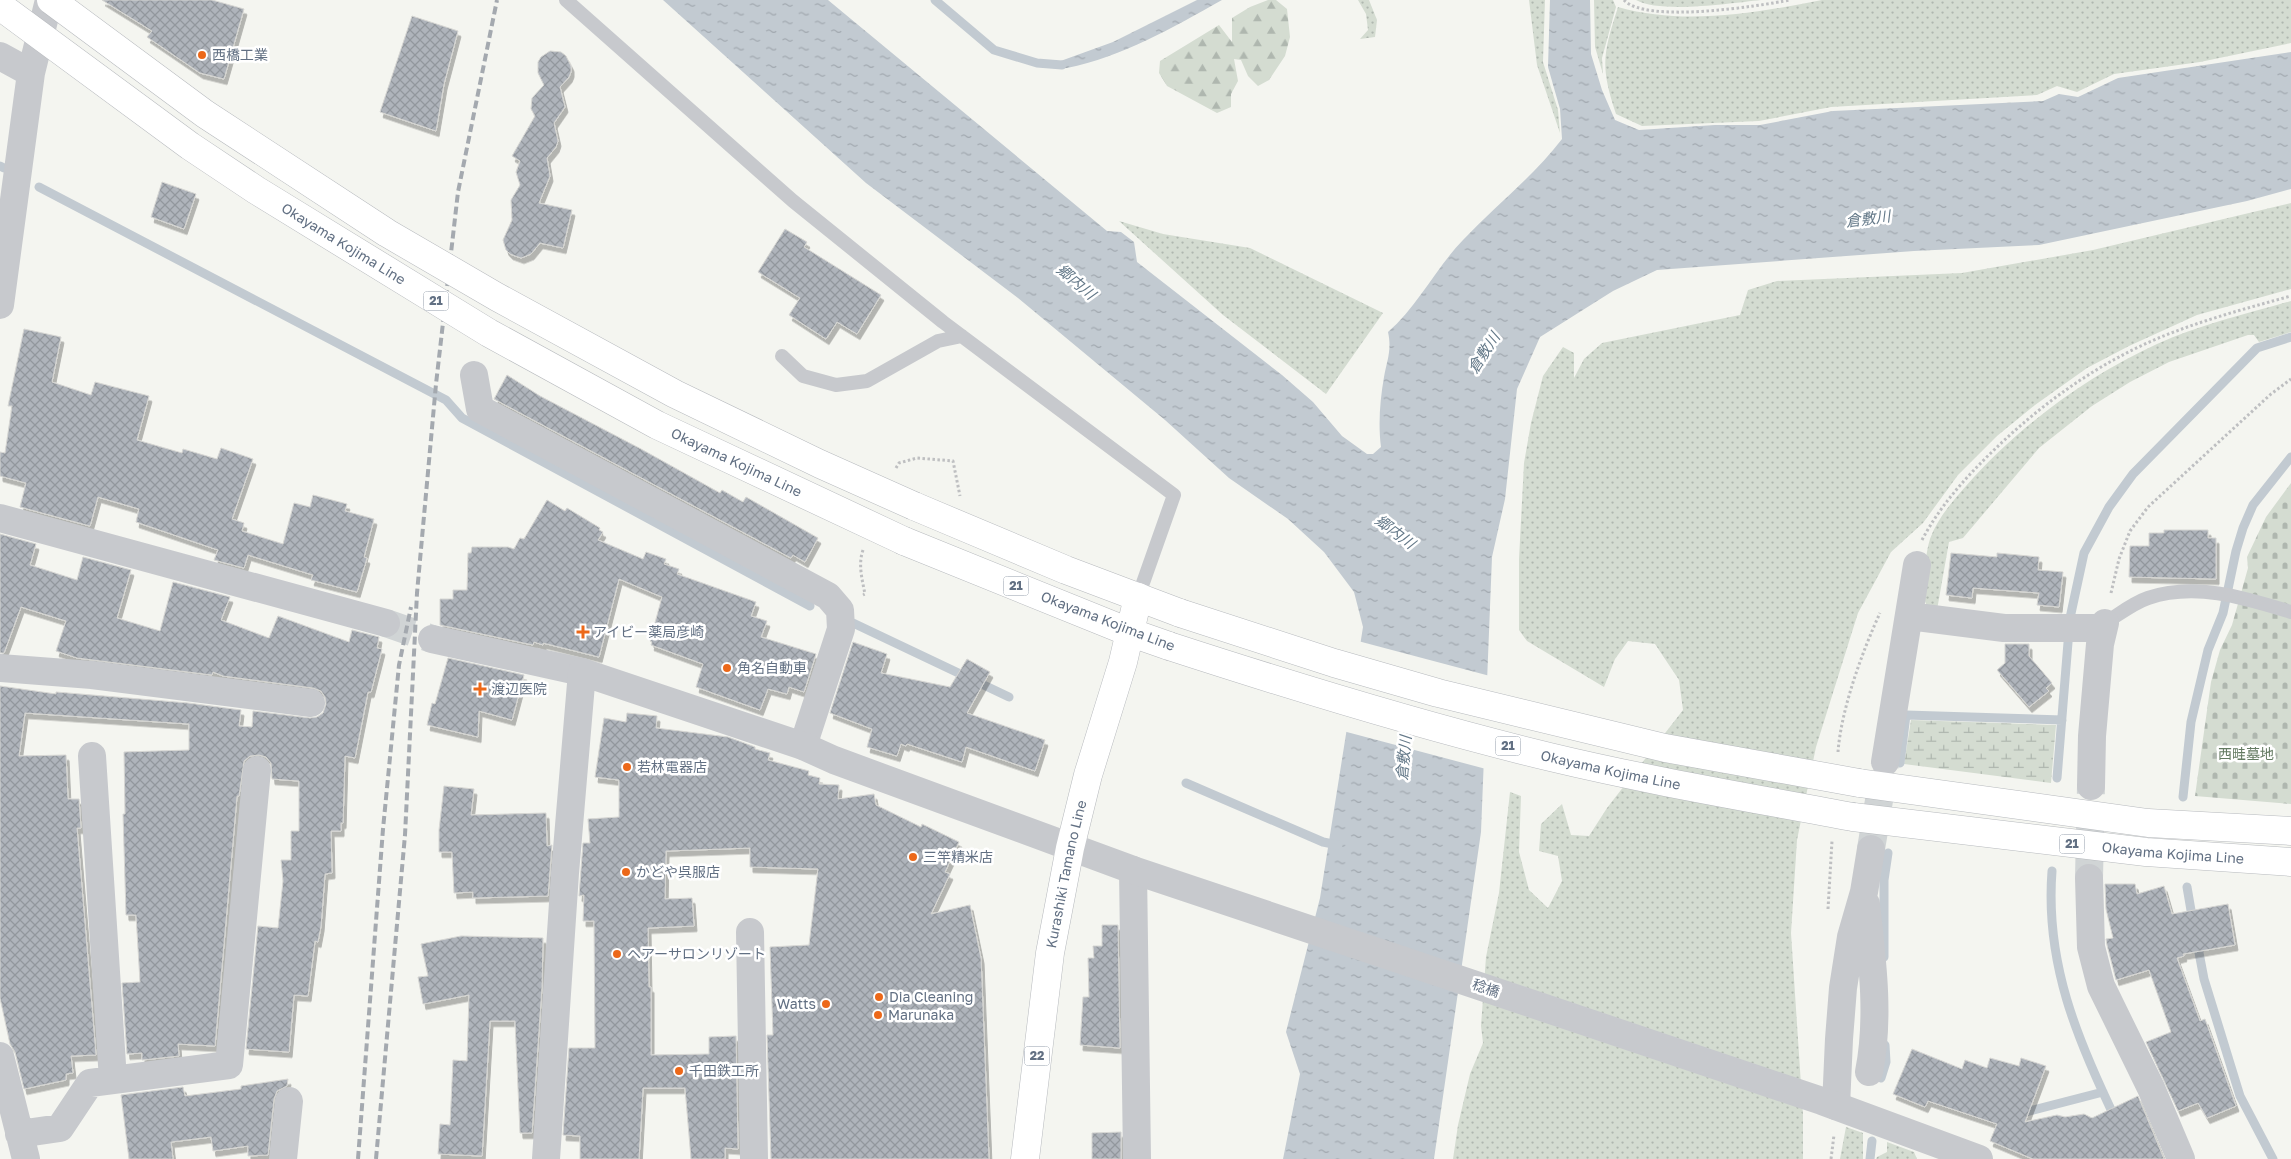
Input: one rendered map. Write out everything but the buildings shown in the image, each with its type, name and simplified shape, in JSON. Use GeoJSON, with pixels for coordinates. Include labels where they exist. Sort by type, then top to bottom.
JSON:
{"type":"FeatureCollection","features":[{"type":"Feature","properties":{"kind":"main road","name":"Okayama Kojima Line"},"geometry":{"type":"LineString","coordinates":[[50,0],[204,114],[387,233],[497,297],[675,394],[820,464],[914,506],[1066,570],[1180,613],[1334,663],[1456,698],[1665,748],[1859,784],[2148,823],[2291,831]]}},
{"type":"Feature","properties":{"kind":"main road","name":"Okayama Kojima Line"},"geometry":{"type":"LineString","coordinates":[[0,6],[143,112],[248,184],[490,333],[657,424],[904,541],[1129,632],[1329,698],[1541,755],[1657,781],[1853,817],[2146,852],[2291,862]]}},
{"type":"Feature","properties":{"kind":"main road","name":"Kurashiki Tamano Line"},"geometry":{"type":"LineString","coordinates":[[1025,1159],[1050,953],[1070,848],[1088,774],[1124,662],[1138,597]]}},
{"type":"Feature","properties":{"kind":"street"},"geometry":{"type":"LineString","coordinates":[[0,305],[31,74],[50,0]]}},
{"type":"Feature","properties":{"kind":"street"},"geometry":{"type":"LineString","coordinates":[[0,56],[31,74]]}},
{"type":"Feature","properties":{"kind":"street"},"geometry":{"type":"LineString","coordinates":[[474,374],[480,409],[828,596],[840,610],[840,629],[803,746]]}},
{"type":"Feature","properties":{"kind":"street"},"geometry":{"type":"LineString","coordinates":[[0,518],[386,623]]}},
{"type":"Feature","properties":{"kind":"street"},"geometry":{"type":"LineString","coordinates":[[1885,762],[1917,565]]}},
{"type":"Feature","properties":{"kind":"street"},"geometry":{"type":"LineString","coordinates":[[1909,616],[2004,628],[2104,626],[2100,644],[2092,736],[2091,786]]}},
{"type":"Feature","properties":{"kind":"street","name":"稔橋"},"geometry":{"type":"LineString","coordinates":[[432,640],[582,672],[803,746],[834,760],[1141,873],[1829,1104],[1979,1159]]}},
{"type":"Feature","properties":{"kind":"street"},"geometry":{"type":"LineString","coordinates":[[0,668],[92,675],[311,703]]}},
{"type":"Feature","properties":{"kind":"street"},"geometry":{"type":"LineString","coordinates":[[546,1159],[564,883],[582,672]]}},
{"type":"Feature","properties":{"kind":"street"},"geometry":{"type":"LineString","coordinates":[[92,756],[113,1080]]}},
{"type":"Feature","properties":{"kind":"street"},"geometry":{"type":"LineString","coordinates":[[0,1056],[23,1146],[60,1128],[90,1083],[229,1065],[257,770]]}},
{"type":"Feature","properties":{"kind":"street"},"geometry":{"type":"LineString","coordinates":[[1829,1104],[1851,937],[1864,892],[1871,849]]}},
{"type":"Feature","properties":{"kind":"street"},"geometry":{"type":"LineString","coordinates":[[1137,1159],[1141,873]]}},
{"type":"Feature","properties":{"kind":"street"},"geometry":{"type":"LineString","coordinates":[[2089,878],[2091,947],[2101,986],[2151,1088],[2181,1159]]}},
{"type":"Feature","properties":{"kind":"street"},"geometry":{"type":"LineString","coordinates":[[1864,892],[1872,963],[1874,1011],[1872,1055],[1869,1072]]}},
{"type":"Feature","properties":{"kind":"street"},"geometry":{"type":"LineString","coordinates":[[750,932],[754,1159]]}},
{"type":"Feature","properties":{"kind":"street"},"geometry":{"type":"LineString","coordinates":[[283,1159],[289,1101]]}},
{"type":"Feature","properties":{"kind":"lane"},"geometry":{"type":"LineString","coordinates":[[566,0],[793,201],[962,336],[1174,495],[1138,597]]}},
{"type":"Feature","properties":{"kind":"lane"},"geometry":{"type":"LineString","coordinates":[[782,356],[803,376],[836,386],[867,381],[938,341],[962,336]]}},
{"type":"Feature","properties":{"kind":"lane"},"geometry":{"type":"LineString","coordinates":[[2104,626],[2147,598],[2175,592],[2219,593],[2291,612]]}},
{"type":"Feature","properties":{"kind":"path"},"geometry":{"type":"LineString","coordinates":[[1624,0],[1628,4],[1647,9],[1689,12],[1745,8],[1790,0]]}},
{"type":"Feature","properties":{"kind":"path"},"geometry":{"type":"LineString","coordinates":[[1917,565],[1922,539],[1947,500],[1979,464],[2049,402],[2106,365],[2160,338],[2191,325],[2291,296]]}},
{"type":"Feature","properties":{"kind":"path"},"geometry":{"type":"LineString","coordinates":[[2104,626],[2119,559],[2130,531],[2148,507],[2263,401],[2291,379]]}},
{"type":"Feature","properties":{"kind":"green space"},"geometry":{"type":"Polygon","coordinates":[[[1268,0],[1276,0],[1287,9],[1290,37],[1285,56],[1269,80],[1258,86],[1248,76],[1241,60],[1234,59],[1238,81],[1231,94],[1231,107],[1217,113],[1167,86],[1159,73],[1160,61],[1219,25],[1232,42],[1232,18],[1250,7],[1268,0]]]}},
{"type":"Feature","properties":{"kind":"green space"},"geometry":{"type":"Polygon","coordinates":[[[1358,0],[1369,0],[1377,20],[1375,37],[1360,39],[1368,30],[1366,14],[1358,0]]]}},
{"type":"Feature","properties":{"kind":"green space"},"geometry":{"type":"Polygon","coordinates":[[[1529,0],[1545,0],[1543,62],[1558,110],[1560,133],[1537,65],[1529,0]]]}},
{"type":"Feature","properties":{"kind":"green space"},"geometry":{"type":"Polygon","coordinates":[[[1594,0],[1613,0],[1616,7],[1602,58],[1603,74],[1595,47],[1594,0]]]}},
{"type":"Feature","properties":{"kind":"green space"},"geometry":{"type":"Polygon","coordinates":[[[1636,0],[1761,0],[1679,7],[1647,4],[1636,0]]]}},
{"type":"Feature","properties":{"kind":"green space"},"geometry":{"type":"Polygon","coordinates":[[[1822,0],[2291,0],[2291,43],[2200,62],[2114,74],[2077,92],[2057,86],[2037,95],[1831,107],[1759,121],[1642,126],[1616,114],[1607,84],[1605,60],[1609,37],[1618,7],[1643,13],[1694,17],[1746,13],[1822,0]]]}},
{"type":"Feature","properties":{"kind":"green space"},"geometry":{"type":"Polygon","coordinates":[[[2291,203],[2291,289],[2197,315],[2129,346],[2087,368],[2035,405],[1997,436],[1958,475],[1923,523],[1891,552],[1858,613],[1816,747],[1797,840],[1791,933],[1803,1115],[1803,1159],[1453,1159],[1458,1125],[1470,1074],[1483,1043],[1481,1026],[1486,957],[1499,893],[1510,792],[1521,796],[1519,852],[1529,890],[1548,908],[1562,881],[1558,856],[1539,851],[1541,824],[1562,804],[1571,835],[1589,836],[1607,808],[1683,710],[1679,680],[1655,644],[1628,641],[1615,659],[1604,687],[1527,641],[1519,630],[1519,559],[1524,463],[1531,423],[1543,376],[1563,347],[1574,353],[1574,378],[1584,359],[1602,343],[1740,315],[1748,290],[1777,281],[1962,273],[2093,250],[2291,203]]]}},
{"type":"Feature","properties":{"kind":"green space"},"geometry":{"type":"Polygon","coordinates":[[[1119,221],[1163,234],[1250,248],[1383,313],[1326,394],[1223,315],[1119,221]]]}},
{"type":"Feature","properties":{"kind":"green space"},"geometry":{"type":"Polygon","coordinates":[[[2291,301],[2291,332],[2259,342],[2254,335],[2248,335],[2169,362],[2130,382],[2092,406],[2039,448],[1963,538],[1949,542],[1937,610],[1929,609],[1924,598],[1923,577],[1933,532],[1950,505],[1966,486],[1986,464],[2030,424],[2054,405],[2104,372],[2157,344],[2206,325],[2291,301]]]}},
{"type":"Feature","properties":{"kind":"green space","name":"西畦墓地"},"geometry":{"type":"Polygon","coordinates":[[[2291,483],[2291,804],[2195,796],[2211,682],[2220,650],[2232,625],[2248,568],[2247,557],[2266,517],[2291,483]]]}},
{"type":"Feature","properties":{"kind":"green space"},"geometry":{"type":"Polygon","coordinates":[[[1911,720],[2056,725],[2051,783],[1904,764],[1911,720]]]}},
{"type":"Feature","properties":{"kind":"green space"},"geometry":{"type":"Polygon","coordinates":[[[1846,1127],[1863,1133],[1863,1159],[1840,1159],[1846,1127]]]}},
{"type":"Feature","properties":{"kind":"green space"},"geometry":{"type":"Polygon","coordinates":[[[1887,1142],[1914,1152],[1917,1159],[1876,1159],[1887,1152],[1887,1142]]]}},
{"type":"Feature","properties":{"kind":"water"},"geometry":{"type":"Polygon","coordinates":[[[663,0],[828,0],[1107,231],[1121,232],[1134,242],[1137,262],[1282,375],[1313,402],[1342,436],[1367,454],[1373,454],[1381,447],[1380,412],[1389,350],[1388,332],[1418,299],[1453,251],[1475,227],[1539,166],[1562,139],[1560,109],[1548,67],[1550,0],[1590,0],[1591,54],[1602,90],[1615,120],[1639,130],[1715,125],[1760,125],[1833,111],[2043,101],[2059,94],[2078,97],[2118,78],[2291,52],[2291,189],[2247,201],[2039,245],[1914,251],[1657,270],[1613,291],[1540,337],[1517,389],[1505,499],[1492,557],[1481,832],[1434,1159],[1283,1159],[1300,1074],[1286,1032],[1320,898],[1363,627],[1354,592],[1324,552],[1288,519],[1229,478],[1165,420],[1018,298],[866,183],[663,0]]]}},
{"type":"Feature","properties":{"kind":"water"},"geometry":{"type":"Polygon","coordinates":[[[1197,0],[1222,0],[1147,40],[1108,57],[1067,68],[1044,67],[1113,42],[1197,0]]]}},
{"type":"Feature","properties":{"kind":"pier"},"geometry":{"type":"Polygon","coordinates":[[[1358,641],[1490,676],[1486,769],[1343,731],[1358,641]]]}},
{"type":"Feature","properties":{"kind":"waterway"},"geometry":{"type":"LineString","coordinates":[[935,0],[994,50],[1037,63],[1062,65]]}},
{"type":"Feature","properties":{"kind":"waterway"},"geometry":{"type":"LineString","coordinates":[[0,166],[4,168]]}},
{"type":"Feature","properties":{"kind":"waterway"},"geometry":{"type":"LineString","coordinates":[[39,187],[446,400],[462,418],[810,606]]}},
{"type":"Feature","properties":{"kind":"waterway"},"geometry":{"type":"LineString","coordinates":[[2057,778],[2070,618],[2084,553],[2109,507],[2133,474],[2257,348],[2291,337]]}},
{"type":"Feature","properties":{"kind":"waterway"},"geometry":{"type":"LineString","coordinates":[[2183,797],[2191,722],[2208,650],[2223,613],[2236,551],[2243,528],[2253,505],[2291,457]]}},
{"type":"Feature","properties":{"kind":"waterway"},"geometry":{"type":"LineString","coordinates":[[853,623],[1009,697]]}},
{"type":"Feature","properties":{"kind":"waterway"},"geometry":{"type":"LineString","coordinates":[[1900,763],[1906,715],[2062,720]]}},
{"type":"Feature","properties":{"kind":"waterway"},"geometry":{"type":"LineString","coordinates":[[1186,783],[1323,842],[1338,845]]}},
{"type":"Feature","properties":{"kind":"waterway"},"geometry":{"type":"LineString","coordinates":[[1884,957],[1884,880],[1888,853]]}},
{"type":"Feature","properties":{"kind":"waterway"},"geometry":{"type":"LineString","coordinates":[[2052,871],[2051,905],[2059,969],[2077,1030],[2116,1120]]}},
{"type":"Feature","properties":{"kind":"waterway"},"geometry":{"type":"LineString","coordinates":[[2187,887],[2193,922]]}},
{"type":"Feature","properties":{"kind":"waterway"},"geometry":{"type":"LineString","coordinates":[[2197,942],[2204,979],[2240,1096],[2273,1159]]}},
{"type":"Feature","properties":{"kind":"waterway"},"geometry":{"type":"LineString","coordinates":[[1881,1078],[1886,1062],[1885,1045]]}},
{"type":"Feature","properties":{"kind":"waterway"},"geometry":{"type":"LineString","coordinates":[[2018,1114],[2103,1092]]}},
{"type":"Feature","properties":{"kind":"waterway"},"geometry":{"type":"LineString","coordinates":[[1870,1159],[1872,1141]]}},
{"type":"Feature","properties":{"kind":"tunnel"},"geometry":{"type":"LineString","coordinates":[[386,623],[432,639]]}},
{"type":"Feature","properties":{"kind":"tunnel"},"geometry":{"type":"LineString","coordinates":[[1871,849],[1885,764]]}},
{"type":"Feature","properties":{"kind":"tunnel"},"geometry":{"type":"LineString","coordinates":[[2089,878],[2091,786]]}},
{"type":"Feature","properties":{"kind":"railway"},"geometry":{"type":"LineString","coordinates":[[376,1159],[405,835],[417,593],[436,384],[458,192],[497,0]]}},
{"type":"Feature","properties":{"kind":"railway"},"geometry":{"type":"LineString","coordinates":[[358,1159],[383,829],[399,665],[411,607]]}},
{"type":"Feature","properties":{"kind":"place","name":"西橋工業"},"geometry":{"type":"Point","coordinates":[202,55]}},
{"type":"Feature","properties":{"kind":"place","name":"アイビー薬局彦崎"},"geometry":{"type":"Point","coordinates":[583,632]}},
{"type":"Feature","properties":{"kind":"place","name":"角名自動車"},"geometry":{"type":"Point","coordinates":[727,668]}},
{"type":"Feature","properties":{"kind":"place","name":"渡辺医院"},"geometry":{"type":"Point","coordinates":[480,689]}},
{"type":"Feature","properties":{"kind":"place","name":"若林電器店"},"geometry":{"type":"Point","coordinates":[627,767]}},
{"type":"Feature","properties":{"kind":"place","name":"三竿精米店"},"geometry":{"type":"Point","coordinates":[913,857]}},
{"type":"Feature","properties":{"kind":"place","name":"かどや呉服店"},"geometry":{"type":"Point","coordinates":[626,872]}},
{"type":"Feature","properties":{"kind":"place","name":"ヘアーサロンリゾート"},"geometry":{"type":"Point","coordinates":[617,954]}},
{"type":"Feature","properties":{"kind":"place","name":"Dia Cleaning"},"geometry":{"type":"Point","coordinates":[879,997]}},
{"type":"Feature","properties":{"kind":"place","name":"Watts"},"geometry":{"type":"Point","coordinates":[826,1004]}},
{"type":"Feature","properties":{"kind":"place","name":"Marunaka"},"geometry":{"type":"Point","coordinates":[878,1015]}},
{"type":"Feature","properties":{"kind":"place","name":"千田鉄工所"},"geometry":{"type":"Point","coordinates":[679,1071]}},
{"type":"Feature","properties":{"kind":"water label","name":"倉敷川"},"geometry":{"type":"Point","coordinates":[1868,219]}},
{"type":"Feature","properties":{"kind":"water label","name":"郷内川"},"geometry":{"type":"Point","coordinates":[1076,282]}},
{"type":"Feature","properties":{"kind":"water label","name":"倉敷川"},"geometry":{"type":"Point","coordinates":[1484,353]}},
{"type":"Feature","properties":{"kind":"water label","name":"郷内川"},"geometry":{"type":"Point","coordinates":[1395,532]}},
{"type":"Feature","properties":{"kind":"water label","name":"倉敷川"},"geometry":{"type":"Point","coordinates":[1404,758]}}]}
